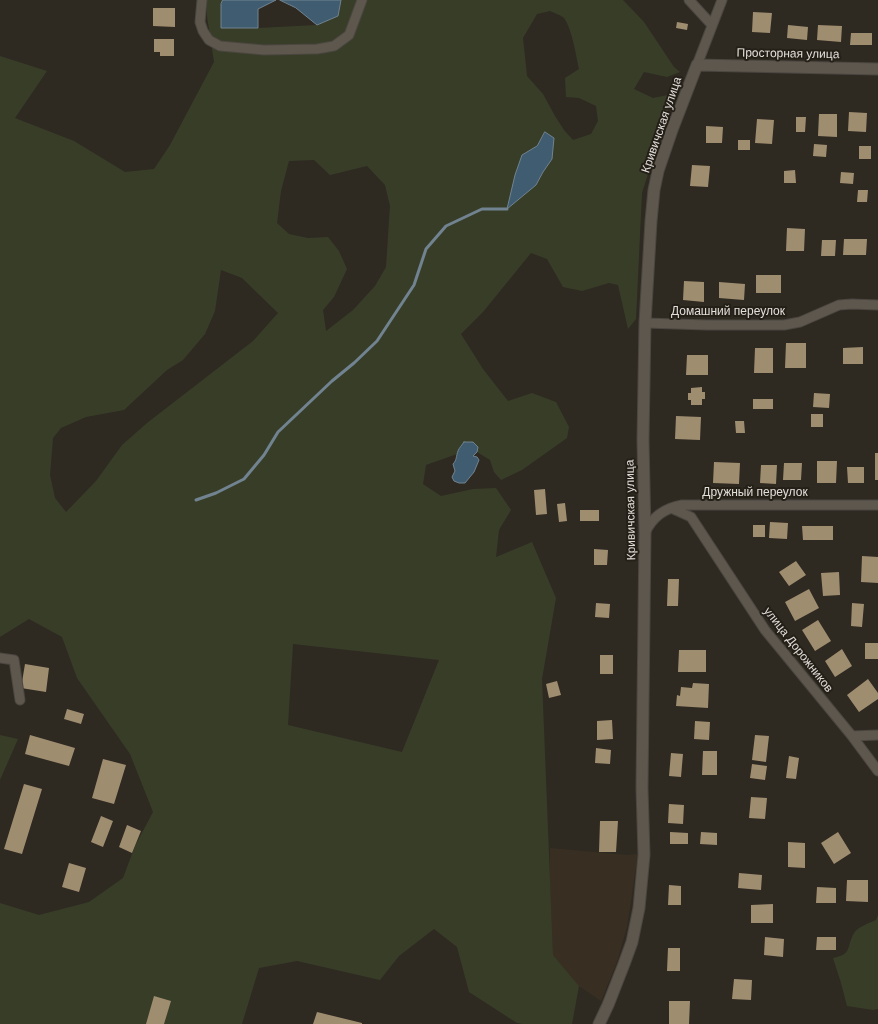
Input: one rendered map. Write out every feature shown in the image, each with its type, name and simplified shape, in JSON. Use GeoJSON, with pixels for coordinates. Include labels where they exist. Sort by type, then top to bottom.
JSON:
{"type":"FeatureCollection","features":[{"type":"Feature","properties":{"kind":"street"},"geometry":{"type":"LineString","coordinates":[[202,0],[200,22],[203,31],[209,40],[220,46],[264,50],[317,49],[334,46],[349,35],[362,0]]}},
{"type":"Feature","properties":{"kind":"street"},"geometry":{"type":"LineString","coordinates":[[689,0],[712,25]]}},
{"type":"Feature","properties":{"kind":"street","name":"Кривичская улица"},"geometry":{"type":"LineString","coordinates":[[599,1024],[608,1005],[632,942],[639,908],[644,855],[642,788],[644,534],[643,440],[645,323],[654,190],[658,171],[672,130],[722,0]]}},
{"type":"Feature","properties":{"kind":"street","name":"Просторная улица"},"geometry":{"type":"LineString","coordinates":[[697,65],[878,69]]}},
{"type":"Feature","properties":{"kind":"street","name":"Домашний переулок"},"geometry":{"type":"LineString","coordinates":[[645,323],[784,325],[800,322],[839,305],[852,304],[878,306]]}},
{"type":"Feature","properties":{"kind":"street","name":"Дружный переулок"},"geometry":{"type":"LineString","coordinates":[[644,534],[653,520],[661,513],[682,505],[878,505]]}},
{"type":"Feature","properties":{"kind":"street","name":"улица Дорожников"},"geometry":{"type":"LineString","coordinates":[[671,508],[690,517],[765,630],[852,736],[878,771]]}},
{"type":"Feature","properties":{"kind":"street"},"geometry":{"type":"LineString","coordinates":[[0,658],[14,660],[20,700]]}},
{"type":"Feature","properties":{"kind":"street"},"geometry":{"type":"LineString","coordinates":[[852,736],[878,735]]}},
{"type":"Feature","properties":{"kind":"shaded area"},"geometry":{"type":"Polygon","coordinates":[[[550,848],[626,855],[638,854],[627,927],[617,962],[601,1001],[579,986],[553,955],[550,848]]]}},
{"type":"Feature","properties":{"kind":"green space"},"geometry":{"type":"Polygon","coordinates":[[[207,0],[223,0],[221,4],[221,28],[258,28],[317,25],[338,16],[341,0],[623,0],[644,22],[674,67],[680,72],[667,77],[644,72],[634,89],[653,98],[673,94],[642,193],[636,319],[628,329],[618,285],[609,283],[582,291],[563,287],[547,259],[531,253],[483,312],[461,334],[483,369],[508,401],[532,393],[556,402],[569,427],[567,438],[522,470],[501,480],[494,472],[490,460],[477,452],[478,447],[460,447],[457,454],[426,465],[423,484],[441,496],[473,489],[496,488],[511,510],[499,530],[496,557],[532,542],[556,598],[542,679],[553,955],[579,986],[572,1024],[517,1023],[469,992],[457,947],[434,929],[399,956],[380,980],[297,961],[259,968],[242,1024],[0,1024],[0,903],[39,915],[89,902],[123,878],[135,846],[153,812],[130,754],[77,678],[62,637],[29,619],[0,637],[0,56],[47,71],[15,118],[74,141],[125,172],[154,169],[170,145],[214,62],[207,16],[207,0]],[[550,11],[537,14],[523,38],[527,76],[543,94],[564,130],[573,140],[591,134],[598,121],[596,106],[579,98],[566,97],[565,78],[579,69],[567,23],[563,17],[550,11]],[[545,132],[537,146],[522,155],[536,185],[552,159],[545,132]],[[314,160],[289,161],[281,191],[277,223],[289,234],[308,238],[328,237],[339,251],[347,269],[334,297],[323,310],[326,331],[353,310],[375,286],[386,267],[390,206],[385,185],[367,166],[330,175],[314,160]],[[221,270],[215,311],[205,334],[183,360],[167,370],[124,410],[86,417],[61,428],[53,438],[50,475],[55,498],[66,512],[96,481],[122,445],[147,423],[253,341],[278,313],[242,278],[221,270]],[[293,644],[288,725],[402,752],[439,660],[293,644]]]}},
{"type":"Feature","properties":{"kind":"green space"},"geometry":{"type":"Polygon","coordinates":[[[0,735],[18,739],[0,780],[0,735]]]}},
{"type":"Feature","properties":{"kind":"green space"},"geometry":{"type":"Polygon","coordinates":[[[878,915],[878,1009],[873,1010],[847,1006],[833,958],[844,954],[848,949],[854,933],[864,925],[876,920],[878,915]]]}},
{"type":"Feature","properties":{"kind":"water"},"geometry":{"type":"Polygon","coordinates":[[[223,0],[276,0],[258,9],[258,28],[221,28],[221,4],[223,0]]]}},
{"type":"Feature","properties":{"kind":"water"},"geometry":{"type":"Polygon","coordinates":[[[280,0],[341,0],[338,16],[317,25],[296,8],[280,0]]]}},
{"type":"Feature","properties":{"kind":"water"},"geometry":{"type":"Polygon","coordinates":[[[545,132],[554,138],[552,159],[536,185],[507,209],[515,175],[522,155],[537,146],[545,132]]]}},
{"type":"Feature","properties":{"kind":"water"},"geometry":{"type":"Polygon","coordinates":[[[464,442],[473,442],[478,447],[477,452],[473,456],[477,457],[479,460],[474,472],[465,483],[459,483],[454,481],[452,477],[455,471],[453,464],[458,450],[464,442]]]}},
{"type":"Feature","properties":{"kind":"building"},"geometry":{"type":"Polygon","coordinates":[[[153,8],[175,8],[175,27],[153,26],[153,8]]]}},
{"type":"Feature","properties":{"kind":"building"},"geometry":{"type":"Polygon","coordinates":[[[753,12],[772,13],[770,33],[752,32],[753,12]]]}},
{"type":"Feature","properties":{"kind":"building"},"geometry":{"type":"Polygon","coordinates":[[[677,22],[688,24],[687,30],[676,28],[677,22]]]}},
{"type":"Feature","properties":{"kind":"building"},"geometry":{"type":"Polygon","coordinates":[[[788,25],[808,27],[807,40],[787,38],[788,25]]]}},
{"type":"Feature","properties":{"kind":"building"},"geometry":{"type":"Polygon","coordinates":[[[818,25],[842,26],[841,42],[817,40],[818,25]]]}},
{"type":"Feature","properties":{"kind":"building"},"geometry":{"type":"Polygon","coordinates":[[[851,33],[872,33],[872,45],[850,45],[851,33]]]}},
{"type":"Feature","properties":{"kind":"building"},"geometry":{"type":"Polygon","coordinates":[[[154,39],[174,39],[174,56],[160,56],[160,52],[154,52],[154,39]]]}},
{"type":"Feature","properties":{"kind":"building"},"geometry":{"type":"Polygon","coordinates":[[[849,112],[867,113],[866,132],[848,131],[849,112]]]}},
{"type":"Feature","properties":{"kind":"building"},"geometry":{"type":"Polygon","coordinates":[[[819,114],[837,114],[837,137],[818,136],[819,114]]]}},
{"type":"Feature","properties":{"kind":"building"},"geometry":{"type":"Polygon","coordinates":[[[796,117],[806,117],[805,132],[796,132],[796,117]]]}},
{"type":"Feature","properties":{"kind":"building"},"geometry":{"type":"Polygon","coordinates":[[[757,119],[774,120],[772,144],[755,143],[757,119]]]}},
{"type":"Feature","properties":{"kind":"building"},"geometry":{"type":"Polygon","coordinates":[[[706,126],[723,127],[722,143],[706,143],[706,126]]]}},
{"type":"Feature","properties":{"kind":"building"},"geometry":{"type":"Polygon","coordinates":[[[738,140],[750,140],[750,150],[738,150],[738,140]]]}},
{"type":"Feature","properties":{"kind":"building"},"geometry":{"type":"Polygon","coordinates":[[[814,144],[827,145],[826,157],[813,156],[814,144]]]}},
{"type":"Feature","properties":{"kind":"building"},"geometry":{"type":"Polygon","coordinates":[[[859,146],[871,146],[871,159],[859,159],[859,146]]]}},
{"type":"Feature","properties":{"kind":"building"},"geometry":{"type":"Polygon","coordinates":[[[692,165],[710,166],[708,187],[690,186],[692,165]]]}},
{"type":"Feature","properties":{"kind":"building"},"geometry":{"type":"Polygon","coordinates":[[[795,170],[796,183],[784,183],[784,171],[795,170]]]}},
{"type":"Feature","properties":{"kind":"building"},"geometry":{"type":"Polygon","coordinates":[[[841,172],[854,173],[853,184],[840,183],[841,172]]]}},
{"type":"Feature","properties":{"kind":"building"},"geometry":{"type":"Polygon","coordinates":[[[858,190],[868,190],[867,202],[857,202],[858,190]]]}},
{"type":"Feature","properties":{"kind":"building"},"geometry":{"type":"Polygon","coordinates":[[[787,228],[805,229],[804,251],[786,251],[787,228]]]}},
{"type":"Feature","properties":{"kind":"building"},"geometry":{"type":"Polygon","coordinates":[[[844,239],[867,239],[866,255],[843,255],[844,239]]]}},
{"type":"Feature","properties":{"kind":"building"},"geometry":{"type":"Polygon","coordinates":[[[822,240],[836,240],[835,256],[821,256],[822,240]]]}},
{"type":"Feature","properties":{"kind":"building"},"geometry":{"type":"Polygon","coordinates":[[[756,275],[781,275],[781,293],[756,293],[756,275]]]}},
{"type":"Feature","properties":{"kind":"building"},"geometry":{"type":"Polygon","coordinates":[[[684,281],[704,282],[704,302],[683,300],[684,281]]]}},
{"type":"Feature","properties":{"kind":"building"},"geometry":{"type":"Polygon","coordinates":[[[719,282],[745,284],[744,300],[719,298],[719,282]]]}},
{"type":"Feature","properties":{"kind":"building"},"geometry":{"type":"Polygon","coordinates":[[[786,343],[806,343],[806,368],[785,368],[786,343]]]}},
{"type":"Feature","properties":{"kind":"building"},"geometry":{"type":"Polygon","coordinates":[[[863,347],[863,364],[843,364],[843,348],[863,347]]]}},
{"type":"Feature","properties":{"kind":"building"},"geometry":{"type":"Polygon","coordinates":[[[755,348],[773,348],[773,373],[754,373],[755,348]]]}},
{"type":"Feature","properties":{"kind":"building"},"geometry":{"type":"Polygon","coordinates":[[[687,355],[708,355],[708,375],[686,375],[687,355]]]}},
{"type":"Feature","properties":{"kind":"building"},"geometry":{"type":"Polygon","coordinates":[[[702,387],[702,392],[705,392],[705,399],[702,399],[702,405],[691,405],[691,400],[688,400],[688,393],[691,393],[691,388],[702,387]]]}},
{"type":"Feature","properties":{"kind":"building"},"geometry":{"type":"Polygon","coordinates":[[[814,393],[830,394],[829,408],[813,407],[814,393]]]}},
{"type":"Feature","properties":{"kind":"building"},"geometry":{"type":"Polygon","coordinates":[[[753,399],[773,399],[773,409],[753,409],[753,399]]]}},
{"type":"Feature","properties":{"kind":"building"},"geometry":{"type":"Polygon","coordinates":[[[811,414],[823,414],[823,427],[811,427],[811,414]]]}},
{"type":"Feature","properties":{"kind":"building"},"geometry":{"type":"Polygon","coordinates":[[[676,416],[701,417],[700,440],[675,439],[676,416]]]}},
{"type":"Feature","properties":{"kind":"building"},"geometry":{"type":"Polygon","coordinates":[[[735,421],[744,421],[745,433],[736,433],[735,421]]]}},
{"type":"Feature","properties":{"kind":"building"},"geometry":{"type":"Polygon","coordinates":[[[875,453],[878,453],[878,480],[875,480],[875,453]]]}},
{"type":"Feature","properties":{"kind":"building"},"geometry":{"type":"Polygon","coordinates":[[[817,461],[837,461],[836,483],[817,483],[817,461]]]}},
{"type":"Feature","properties":{"kind":"building"},"geometry":{"type":"Polygon","coordinates":[[[714,462],[740,463],[739,484],[713,483],[714,462]]]}},
{"type":"Feature","properties":{"kind":"building"},"geometry":{"type":"Polygon","coordinates":[[[784,463],[802,463],[801,480],[783,480],[784,463]]]}},
{"type":"Feature","properties":{"kind":"building"},"geometry":{"type":"Polygon","coordinates":[[[761,465],[777,465],[776,484],[760,483],[761,465]]]}},
{"type":"Feature","properties":{"kind":"building"},"geometry":{"type":"Polygon","coordinates":[[[847,467],[864,467],[864,483],[848,483],[847,467]]]}},
{"type":"Feature","properties":{"kind":"building"},"geometry":{"type":"Polygon","coordinates":[[[545,489],[547,514],[536,515],[534,490],[545,489]]]}},
{"type":"Feature","properties":{"kind":"building"},"geometry":{"type":"Polygon","coordinates":[[[565,503],[567,521],[559,522],[557,504],[565,503]]]}},
{"type":"Feature","properties":{"kind":"building"},"geometry":{"type":"Polygon","coordinates":[[[580,510],[599,510],[599,521],[580,521],[580,510]]]}},
{"type":"Feature","properties":{"kind":"building"},"geometry":{"type":"Polygon","coordinates":[[[770,522],[788,523],[787,539],[769,538],[770,522]]]}},
{"type":"Feature","properties":{"kind":"building"},"geometry":{"type":"Polygon","coordinates":[[[753,525],[765,525],[765,537],[753,537],[753,525]]]}},
{"type":"Feature","properties":{"kind":"building"},"geometry":{"type":"Polygon","coordinates":[[[802,526],[833,526],[833,540],[803,540],[802,526]]]}},
{"type":"Feature","properties":{"kind":"building"},"geometry":{"type":"Polygon","coordinates":[[[594,549],[608,550],[607,565],[594,565],[594,549]]]}},
{"type":"Feature","properties":{"kind":"building"},"geometry":{"type":"Polygon","coordinates":[[[862,556],[878,557],[878,583],[861,582],[862,556]]]}},
{"type":"Feature","properties":{"kind":"building"},"geometry":{"type":"Polygon","coordinates":[[[796,561],[806,575],[789,586],[779,572],[796,561]]]}},
{"type":"Feature","properties":{"kind":"building"},"geometry":{"type":"Polygon","coordinates":[[[839,572],[840,595],[823,596],[821,573],[839,572]]]}},
{"type":"Feature","properties":{"kind":"building"},"geometry":{"type":"Polygon","coordinates":[[[668,579],[679,579],[678,606],[667,606],[668,579]]]}},
{"type":"Feature","properties":{"kind":"building"},"geometry":{"type":"Polygon","coordinates":[[[809,589],[819,608],[795,621],[785,602],[809,589]]]}},
{"type":"Feature","properties":{"kind":"building"},"geometry":{"type":"Polygon","coordinates":[[[596,603],[610,604],[609,618],[595,617],[596,603]]]}},
{"type":"Feature","properties":{"kind":"building"},"geometry":{"type":"Polygon","coordinates":[[[852,603],[864,604],[862,627],[851,626],[852,603]]]}},
{"type":"Feature","properties":{"kind":"building"},"geometry":{"type":"Polygon","coordinates":[[[818,620],[831,641],[815,651],[802,630],[818,620]]]}},
{"type":"Feature","properties":{"kind":"building"},"geometry":{"type":"Polygon","coordinates":[[[865,643],[878,643],[878,659],[865,659],[865,643]]]}},
{"type":"Feature","properties":{"kind":"building"},"geometry":{"type":"Polygon","coordinates":[[[842,649],[852,666],[835,677],[825,661],[842,649]]]}},
{"type":"Feature","properties":{"kind":"building"},"geometry":{"type":"Polygon","coordinates":[[[679,650],[706,650],[706,672],[678,672],[679,650]]]}},
{"type":"Feature","properties":{"kind":"building"},"geometry":{"type":"Polygon","coordinates":[[[600,655],[613,655],[613,674],[600,674],[600,655]]]}},
{"type":"Feature","properties":{"kind":"building"},"geometry":{"type":"Polygon","coordinates":[[[25,664],[49,668],[46,692],[21,688],[25,664]]]}},
{"type":"Feature","properties":{"kind":"building"},"geometry":{"type":"Polygon","coordinates":[[[868,679],[878,693],[878,699],[859,712],[847,695],[868,679]]]}},
{"type":"Feature","properties":{"kind":"building"},"geometry":{"type":"Polygon","coordinates":[[[557,681],[561,695],[549,698],[546,684],[557,681]]]}},
{"type":"Feature","properties":{"kind":"building"},"geometry":{"type":"Polygon","coordinates":[[[693,683],[709,684],[708,708],[676,706],[677,695],[680,696],[681,687],[692,688],[693,683]]]}},
{"type":"Feature","properties":{"kind":"building"},"geometry":{"type":"Polygon","coordinates":[[[67,709],[84,714],[81,724],[64,719],[67,709]]]}},
{"type":"Feature","properties":{"kind":"building"},"geometry":{"type":"Polygon","coordinates":[[[612,720],[613,739],[597,740],[597,721],[612,720]]]}},
{"type":"Feature","properties":{"kind":"building"},"geometry":{"type":"Polygon","coordinates":[[[695,721],[710,722],[709,740],[694,739],[695,721]]]}},
{"type":"Feature","properties":{"kind":"building"},"geometry":{"type":"Polygon","coordinates":[[[30,735],[75,748],[69,766],[25,754],[30,735]]]}},
{"type":"Feature","properties":{"kind":"building"},"geometry":{"type":"Polygon","coordinates":[[[755,735],[769,736],[766,762],[752,760],[755,735]]]}},
{"type":"Feature","properties":{"kind":"building"},"geometry":{"type":"Polygon","coordinates":[[[596,748],[611,750],[610,764],[595,763],[596,748]]]}},
{"type":"Feature","properties":{"kind":"building"},"geometry":{"type":"Polygon","coordinates":[[[703,751],[717,751],[717,775],[702,775],[703,751]]]}},
{"type":"Feature","properties":{"kind":"building"},"geometry":{"type":"Polygon","coordinates":[[[671,753],[683,754],[681,777],[669,776],[671,753]]]}},
{"type":"Feature","properties":{"kind":"building"},"geometry":{"type":"Polygon","coordinates":[[[789,756],[799,758],[796,779],[786,778],[789,756]]]}},
{"type":"Feature","properties":{"kind":"building"},"geometry":{"type":"Polygon","coordinates":[[[103,759],[126,765],[114,804],[92,798],[103,759]]]}},
{"type":"Feature","properties":{"kind":"building"},"geometry":{"type":"Polygon","coordinates":[[[752,764],[767,766],[765,780],[750,778],[752,764]]]}},
{"type":"Feature","properties":{"kind":"building"},"geometry":{"type":"Polygon","coordinates":[[[24,784],[42,789],[22,854],[4,849],[24,784]]]}},
{"type":"Feature","properties":{"kind":"building"},"geometry":{"type":"Polygon","coordinates":[[[751,797],[767,798],[765,819],[749,818],[751,797]]]}},
{"type":"Feature","properties":{"kind":"building"},"geometry":{"type":"Polygon","coordinates":[[[669,804],[684,805],[683,824],[668,823],[669,804]]]}},
{"type":"Feature","properties":{"kind":"building"},"geometry":{"type":"Polygon","coordinates":[[[101,816],[113,821],[103,847],[91,842],[101,816]]]}},
{"type":"Feature","properties":{"kind":"building"},"geometry":{"type":"Polygon","coordinates":[[[600,821],[618,821],[616,852],[599,852],[600,821]]]}},
{"type":"Feature","properties":{"kind":"building"},"geometry":{"type":"Polygon","coordinates":[[[127,825],[141,831],[132,853],[119,847],[127,825]]]}},
{"type":"Feature","properties":{"kind":"building"},"geometry":{"type":"Polygon","coordinates":[[[670,832],[688,833],[688,844],[670,844],[670,832]]]}},
{"type":"Feature","properties":{"kind":"building"},"geometry":{"type":"Polygon","coordinates":[[[701,832],[717,833],[717,845],[700,844],[701,832]]]}},
{"type":"Feature","properties":{"kind":"building"},"geometry":{"type":"Polygon","coordinates":[[[838,832],[851,853],[834,864],[821,843],[838,832]]]}},
{"type":"Feature","properties":{"kind":"building"},"geometry":{"type":"Polygon","coordinates":[[[788,842],[805,843],[805,868],[788,867],[788,842]]]}},
{"type":"Feature","properties":{"kind":"building"},"geometry":{"type":"Polygon","coordinates":[[[69,863],[86,868],[79,892],[62,887],[69,863]]]}},
{"type":"Feature","properties":{"kind":"building"},"geometry":{"type":"Polygon","coordinates":[[[739,873],[762,875],[761,890],[738,888],[739,873]]]}},
{"type":"Feature","properties":{"kind":"building"},"geometry":{"type":"Polygon","coordinates":[[[847,880],[868,880],[868,902],[846,901],[847,880]]]}},
{"type":"Feature","properties":{"kind":"building"},"geometry":{"type":"Polygon","coordinates":[[[669,885],[681,886],[681,905],[668,905],[669,885]]]}},
{"type":"Feature","properties":{"kind":"building"},"geometry":{"type":"Polygon","coordinates":[[[817,887],[836,888],[836,903],[816,903],[817,887]]]}},
{"type":"Feature","properties":{"kind":"building"},"geometry":{"type":"Polygon","coordinates":[[[773,904],[773,923],[751,923],[751,905],[773,904]]]}},
{"type":"Feature","properties":{"kind":"building"},"geometry":{"type":"Polygon","coordinates":[[[765,937],[784,939],[783,957],[764,955],[765,937]]]}},
{"type":"Feature","properties":{"kind":"building"},"geometry":{"type":"Polygon","coordinates":[[[817,937],[836,937],[836,950],[816,950],[817,937]]]}},
{"type":"Feature","properties":{"kind":"building"},"geometry":{"type":"Polygon","coordinates":[[[668,948],[680,948],[680,971],[667,971],[668,948]]]}},
{"type":"Feature","properties":{"kind":"building"},"geometry":{"type":"Polygon","coordinates":[[[734,979],[752,980],[751,1000],[732,999],[734,979]]]}},
{"type":"Feature","properties":{"kind":"building"},"geometry":{"type":"Polygon","coordinates":[[[154,996],[171,1001],[164,1024],[146,1024],[154,996]]]}},
{"type":"Feature","properties":{"kind":"building"},"geometry":{"type":"Polygon","coordinates":[[[669,1001],[690,1001],[689,1024],[669,1024],[669,1001]]]}},
{"type":"Feature","properties":{"kind":"building"},"geometry":{"type":"Polygon","coordinates":[[[317,1012],[362,1023],[362,1024],[313,1024],[317,1012]]]}},
{"type":"Feature","properties":{"kind":"waterway"},"geometry":{"type":"LineString","coordinates":[[196,500],[216,493],[244,479],[264,455],[278,432],[377,341],[414,285],[426,249],[446,226],[482,209],[507,209]]}}]}
